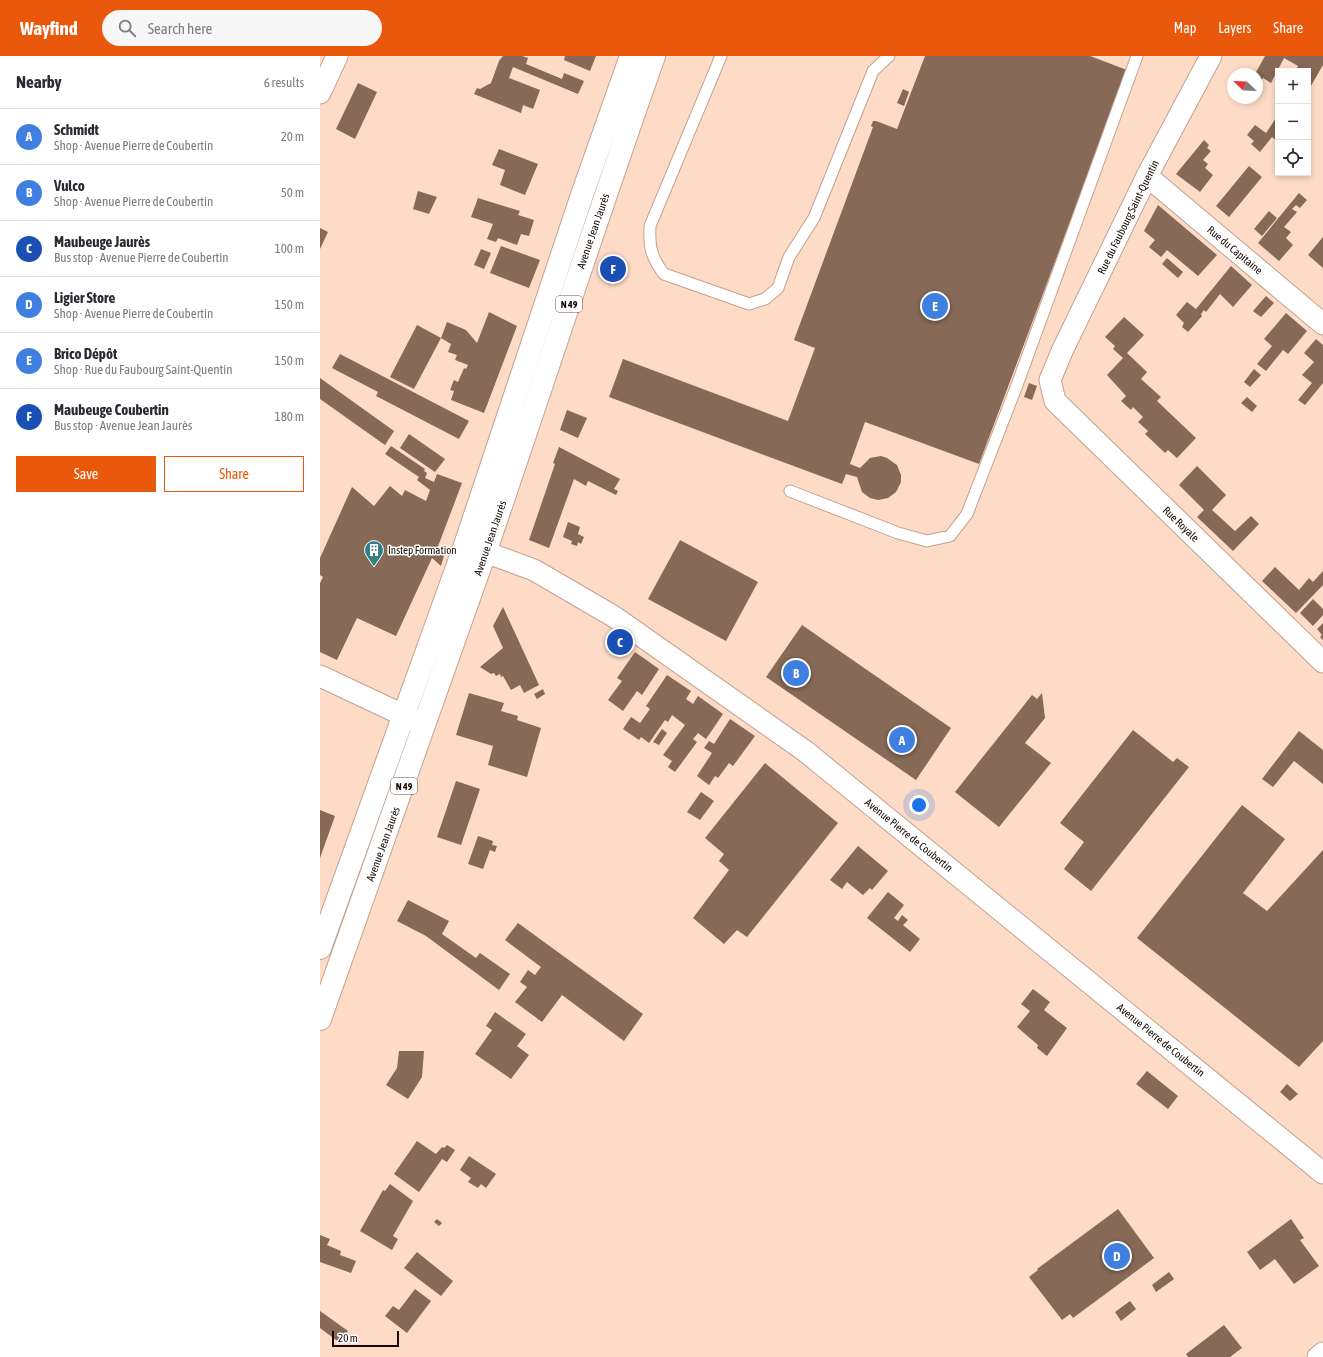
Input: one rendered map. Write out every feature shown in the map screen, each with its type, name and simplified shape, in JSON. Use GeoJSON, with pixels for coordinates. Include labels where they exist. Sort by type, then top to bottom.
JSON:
{"type":"FeatureCollection","features":[{"type":"Feature","properties":{"kind":"main road","name":"Avenue Jean Jaurès"},"geometry":{"type":"LineString","coordinates":[[320,948],[465,544],[583,192],[631,56]]}},
{"type":"Feature","properties":{"kind":"main road","name":"Avenue Jean Jaurès"},"geometry":{"type":"LineString","coordinates":[[320,1019],[485,552],[605,194],[654,56]]}},
{"type":"Feature","properties":{"kind":"street"},"geometry":{"type":"LineString","coordinates":[[320,93],[338,56]]}},
{"type":"Feature","properties":{"kind":"street","name":"Rue du Faubourg Saint-Quentin"},"geometry":{"type":"LineString","coordinates":[[1050,380],[1063,349],[1147,176],[1211,56]]}},
{"type":"Feature","properties":{"kind":"street","name":"Rue du Capitaine"},"geometry":{"type":"LineString","coordinates":[[1147,176],[1323,324]]}},
{"type":"Feature","properties":{"kind":"street","name":"Rue Royale"},"geometry":{"type":"LineString","coordinates":[[1050,380],[1055,401],[1323,662]]}},
{"type":"Feature","properties":{"kind":"street","name":"Avenue Pierre de Coubertin"},"geometry":{"type":"LineString","coordinates":[[465,544],[534,570],[613,616],[805,750],[1323,1173]]}},
{"type":"Feature","properties":{"kind":"street"},"geometry":{"type":"LineString","coordinates":[[320,676],[424,725]]}},
{"type":"Feature","properties":{"kind":"street"},"geometry":{"type":"LineString","coordinates":[[1318,1357],[1323,1353]]}},
{"type":"Feature","properties":{"kind":"lane"},"geometry":{"type":"LineString","coordinates":[[721,56],[650,226],[649,246],[656,264],[664,274],[749,304],[765,299],[778,288],[789,257],[814,218],[872,71],[889,56]]}},
{"type":"Feature","properties":{"kind":"lane"},"geometry":{"type":"LineString","coordinates":[[790,491],[898,533],[927,541],[950,536],[967,514],[1017,385],[1137,56]]}},
{"type":"Feature","properties":{"kind":"building"},"geometry":{"type":"Polygon","coordinates":[[[503,56],[522,56],[528,58],[526,64],[562,79],[564,73],[584,81],[578,94],[513,67],[509,78],[540,90],[533,109],[523,105],[521,113],[474,94],[477,88],[480,89],[491,83],[499,61],[503,56]]]}},
{"type":"Feature","properties":{"kind":"building"},"geometry":{"type":"Polygon","coordinates":[[[565,56],[596,56],[590,71],[564,60],[565,56]]]}},
{"type":"Feature","properties":{"kind":"building"},"geometry":{"type":"Polygon","coordinates":[[[925,56],[1090,56],[1127,70],[979,464],[865,422],[850,464],[860,468],[870,458],[881,456],[897,465],[901,475],[901,482],[896,492],[888,498],[878,500],[870,498],[862,492],[857,477],[846,474],[842,484],[609,397],[623,359],[788,421],[815,348],[794,340],[873,127],[871,126],[873,121],[876,121],[897,129],[925,56]]]}},
{"type":"Feature","properties":{"kind":"building"},"geometry":{"type":"Polygon","coordinates":[[[1265,56],[1323,56],[1323,65],[1311,86],[1311,68],[1297,68],[1298,66],[1284,58],[1279,68],[1275,68],[1275,75],[1271,83],[1263,78],[1263,68],[1258,68],[1265,56]]]}},
{"type":"Feature","properties":{"kind":"building"},"geometry":{"type":"Polygon","coordinates":[[[358,83],[377,92],[355,139],[336,129],[358,83]]]}},
{"type":"Feature","properties":{"kind":"building"},"geometry":{"type":"Polygon","coordinates":[[[903,89],[909,92],[904,106],[897,103],[903,89]]]}},
{"type":"Feature","properties":{"kind":"building"},"geometry":{"type":"Polygon","coordinates":[[[1275,120],[1275,140],[1272,137],[1260,152],[1251,144],[1254,141],[1247,135],[1255,125],[1266,133],[1275,120]]]}},
{"type":"Feature","properties":{"kind":"building"},"geometry":{"type":"Polygon","coordinates":[[[1204,140],[1209,145],[1207,148],[1211,151],[1203,160],[1208,164],[1205,168],[1213,175],[1200,192],[1176,174],[1204,140]]]}},
{"type":"Feature","properties":{"kind":"building"},"geometry":{"type":"Polygon","coordinates":[[[499,149],[538,164],[525,195],[500,185],[505,170],[492,165],[499,149]]]}},
{"type":"Feature","properties":{"kind":"building"},"geometry":{"type":"Polygon","coordinates":[[[1249,166],[1262,177],[1229,217],[1216,206],[1249,166]]]}},
{"type":"Feature","properties":{"kind":"building"},"geometry":{"type":"Polygon","coordinates":[[[418,191],[437,197],[429,214],[413,209],[418,191]]]}},
{"type":"Feature","properties":{"kind":"building"},"geometry":{"type":"Polygon","coordinates":[[[1299,193],[1307,200],[1300,208],[1296,205],[1292,209],[1297,212],[1284,227],[1291,232],[1286,238],[1293,245],[1279,261],[1258,243],[1299,193]]]}},
{"type":"Feature","properties":{"kind":"building"},"geometry":{"type":"Polygon","coordinates":[[[478,198],[520,211],[518,215],[534,220],[529,236],[521,234],[517,245],[498,238],[496,242],[487,239],[493,224],[471,217],[478,198]]]}},
{"type":"Feature","properties":{"kind":"building"},"geometry":{"type":"Polygon","coordinates":[[[1158,205],[1217,255],[1198,276],[1167,250],[1161,257],[1149,247],[1155,240],[1144,231],[1158,205]]]}},
{"type":"Feature","properties":{"kind":"building"},"geometry":{"type":"Polygon","coordinates":[[[1269,211],[1277,218],[1262,236],[1254,229],[1269,211]]]}},
{"type":"Feature","properties":{"kind":"building"},"geometry":{"type":"Polygon","coordinates":[[[320,228],[328,232],[320,249],[320,228]]]}},
{"type":"Feature","properties":{"kind":"building"},"geometry":{"type":"Polygon","coordinates":[[[1323,237],[1323,268],[1308,255],[1323,237]]]}},
{"type":"Feature","properties":{"kind":"building"},"geometry":{"type":"Polygon","coordinates":[[[501,246],[540,260],[529,288],[490,273],[501,246]]]}},
{"type":"Feature","properties":{"kind":"building"},"geometry":{"type":"Polygon","coordinates":[[[481,249],[491,253],[484,269],[474,265],[481,249]]]}},
{"type":"Feature","properties":{"kind":"building"},"geometry":{"type":"Polygon","coordinates":[[[1167,258],[1183,272],[1178,278],[1162,264],[1167,258]]]}},
{"type":"Feature","properties":{"kind":"building"},"geometry":{"type":"Polygon","coordinates":[[[1231,266],[1252,285],[1233,307],[1220,294],[1206,312],[1204,310],[1201,314],[1202,316],[1188,332],[1182,327],[1184,323],[1176,315],[1187,302],[1196,309],[1231,266]]]}},
{"type":"Feature","properties":{"kind":"building"},"geometry":{"type":"Polygon","coordinates":[[[1266,296],[1274,303],[1261,317],[1253,311],[1266,296]]]}},
{"type":"Feature","properties":{"kind":"building"},"geometry":{"type":"Polygon","coordinates":[[[489,312],[517,326],[484,413],[451,400],[454,391],[450,390],[454,380],[458,382],[464,368],[466,369],[468,365],[455,360],[457,355],[448,352],[451,344],[441,338],[447,322],[466,330],[477,343],[489,312]]]}},
{"type":"Feature","properties":{"kind":"building"},"geometry":{"type":"Polygon","coordinates":[[[1286,313],[1307,331],[1288,354],[1283,350],[1266,371],[1257,364],[1272,346],[1264,339],[1286,313]]]}},
{"type":"Feature","properties":{"kind":"building"},"geometry":{"type":"Polygon","coordinates":[[[1124,317],[1144,335],[1127,353],[1147,372],[1141,379],[1161,397],[1157,401],[1196,438],[1177,458],[1168,450],[1165,453],[1145,434],[1148,431],[1138,422],[1143,417],[1133,407],[1131,410],[1121,401],[1126,396],[1107,375],[1123,358],[1113,349],[1115,346],[1105,337],[1124,317]]]}},
{"type":"Feature","properties":{"kind":"building"},"geometry":{"type":"Polygon","coordinates":[[[417,325],[441,338],[414,389],[390,377],[417,325]]]}},
{"type":"Feature","properties":{"kind":"building"},"geometry":{"type":"Polygon","coordinates":[[[1316,339],[1323,345],[1323,383],[1305,405],[1298,400],[1312,383],[1302,375],[1314,362],[1304,353],[1316,339]]]}},
{"type":"Feature","properties":{"kind":"building"},"geometry":{"type":"Polygon","coordinates":[[[340,354],[469,421],[459,439],[376,396],[378,392],[332,368],[340,354]]]}},
{"type":"Feature","properties":{"kind":"building"},"geometry":{"type":"Polygon","coordinates":[[[1254,369],[1261,375],[1250,387],[1244,382],[1254,369]]]}},
{"type":"Feature","properties":{"kind":"building"},"geometry":{"type":"Polygon","coordinates":[[[320,378],[394,431],[385,445],[320,399],[320,378]]]}},
{"type":"Feature","properties":{"kind":"building"},"geometry":{"type":"Polygon","coordinates":[[[1029,383],[1037,386],[1032,400],[1024,397],[1029,383]]]}},
{"type":"Feature","properties":{"kind":"building"},"geometry":{"type":"Polygon","coordinates":[[[1247,397],[1257,406],[1252,412],[1241,403],[1247,397]]]}},
{"type":"Feature","properties":{"kind":"building"},"geometry":{"type":"Polygon","coordinates":[[[567,410],[587,418],[578,438],[560,430],[567,410]]]}},
{"type":"Feature","properties":{"kind":"building"},"geometry":{"type":"Polygon","coordinates":[[[409,434],[445,459],[435,472],[400,448],[409,434]]]}},
{"type":"Feature","properties":{"kind":"building","name":"Instep Formation"},"geometry":{"type":"Polygon","coordinates":[[[391,446],[425,469],[424,471],[427,473],[425,478],[434,482],[437,474],[462,483],[437,549],[445,552],[441,566],[432,558],[396,636],[357,618],[337,660],[320,652],[320,583],[323,577],[320,575],[320,558],[352,487],[374,506],[390,486],[402,496],[405,490],[426,501],[430,490],[417,480],[419,477],[385,454],[391,446]]]}},
{"type":"Feature","properties":{"kind":"building"},"geometry":{"type":"Polygon","coordinates":[[[559,447],[620,479],[614,489],[618,491],[616,495],[588,481],[586,486],[574,479],[549,548],[529,540],[555,464],[553,463],[559,447]]]}},
{"type":"Feature","properties":{"kind":"building"},"geometry":{"type":"Polygon","coordinates":[[[1197,466],[1226,495],[1212,510],[1235,531],[1251,516],[1259,524],[1233,551],[1197,517],[1204,510],[1179,485],[1197,466]]]}},
{"type":"Feature","properties":{"kind":"building"},"geometry":{"type":"Polygon","coordinates":[[[568,522],[580,527],[578,534],[584,537],[581,544],[578,542],[577,546],[571,544],[572,541],[563,537],[568,522]]]}},
{"type":"Feature","properties":{"kind":"building"},"geometry":{"type":"Polygon","coordinates":[[[680,540],[758,582],[726,641],[648,599],[680,540]]]}},
{"type":"Feature","properties":{"kind":"building"},"geometry":{"type":"Polygon","coordinates":[[[1275,567],[1299,590],[1309,578],[1313,582],[1323,571],[1323,585],[1296,613],[1262,581],[1275,567]]]}},
{"type":"Feature","properties":{"kind":"building"},"geometry":{"type":"Polygon","coordinates":[[[1313,599],[1323,609],[1323,615],[1313,626],[1300,613],[1313,599]]]}},
{"type":"Feature","properties":{"kind":"building"},"geometry":{"type":"Polygon","coordinates":[[[503,607],[539,685],[524,693],[520,685],[511,690],[503,676],[501,677],[500,674],[496,676],[494,673],[491,674],[480,667],[503,648],[493,626],[503,607]]]}},
{"type":"Feature","properties":{"kind":"building"},"geometry":{"type":"Polygon","coordinates":[[[1323,623],[1323,640],[1320,637],[1322,635],[1317,629],[1323,623]]]}},
{"type":"Feature","properties":{"kind":"building"},"geometry":{"type":"Polygon","coordinates":[[[802,625],[951,728],[916,780],[766,677],[802,625]]]}},
{"type":"Feature","properties":{"kind":"building"},"geometry":{"type":"Polygon","coordinates":[[[635,652],[659,669],[642,695],[637,691],[623,711],[608,700],[622,681],[617,678],[635,652]]]}},
{"type":"Feature","properties":{"kind":"building"},"geometry":{"type":"Polygon","coordinates":[[[667,675],[691,691],[686,699],[693,704],[698,696],[723,714],[706,739],[698,733],[693,739],[697,742],[675,772],[668,767],[672,761],[663,755],[685,725],[672,715],[668,722],[665,720],[649,743],[641,737],[639,740],[623,729],[631,717],[640,723],[650,709],[646,706],[667,675]]]}},
{"type":"Feature","properties":{"kind":"building"},"geometry":{"type":"Polygon","coordinates":[[[543,689],[545,694],[537,699],[534,694],[543,689]]]}},
{"type":"Feature","properties":{"kind":"building"},"geometry":{"type":"Polygon","coordinates":[[[469,693],[504,703],[501,711],[518,716],[517,720],[541,728],[527,777],[488,765],[493,746],[456,735],[469,693]]]}},
{"type":"Feature","properties":{"kind":"building"},"geometry":{"type":"Polygon","coordinates":[[[1042,693],[1045,718],[1025,743],[1051,763],[999,827],[955,792],[1032,695],[1037,699],[1042,693]]]}},
{"type":"Feature","properties":{"kind":"building"},"geometry":{"type":"Polygon","coordinates":[[[730,719],[755,736],[733,766],[729,763],[718,778],[715,776],[709,785],[697,776],[712,753],[704,748],[709,741],[714,744],[730,719]]]}},
{"type":"Feature","properties":{"kind":"building"},"geometry":{"type":"Polygon","coordinates":[[[662,729],[667,733],[659,745],[653,742],[662,729]]]}},
{"type":"Feature","properties":{"kind":"building"},"geometry":{"type":"Polygon","coordinates":[[[1133,730],[1173,762],[1177,758],[1189,767],[1091,891],[1064,869],[1084,842],[1060,823],[1133,730]]]}},
{"type":"Feature","properties":{"kind":"building"},"geometry":{"type":"Polygon","coordinates":[[[1299,731],[1323,750],[1323,784],[1294,761],[1273,787],[1262,779],[1299,731]]]}},
{"type":"Feature","properties":{"kind":"building"},"geometry":{"type":"Polygon","coordinates":[[[765,763],[838,823],[747,937],[737,930],[724,944],[693,918],[729,870],[719,861],[724,854],[705,838],[765,763]]]}},
{"type":"Feature","properties":{"kind":"building"},"geometry":{"type":"Polygon","coordinates":[[[456,781],[480,789],[461,845],[437,837],[456,781]]]}},
{"type":"Feature","properties":{"kind":"building"},"geometry":{"type":"Polygon","coordinates":[[[701,792],[714,801],[700,820],[687,812],[701,792]]]}},
{"type":"Feature","properties":{"kind":"building"},"geometry":{"type":"Polygon","coordinates":[[[1242,805],[1285,839],[1243,893],[1267,911],[1323,850],[1323,1041],[1299,1067],[1137,938],[1242,805]]]}},
{"type":"Feature","properties":{"kind":"building"},"geometry":{"type":"Polygon","coordinates":[[[320,810],[335,816],[320,858],[320,810]]]}},
{"type":"Feature","properties":{"kind":"building"},"geometry":{"type":"Polygon","coordinates":[[[478,836],[493,841],[492,845],[497,846],[495,852],[490,850],[483,869],[468,864],[478,836]]]}},
{"type":"Feature","properties":{"kind":"building"},"geometry":{"type":"Polygon","coordinates":[[[858,846],[888,871],[872,890],[870,888],[863,895],[847,882],[842,889],[830,880],[858,846]]]}},
{"type":"Feature","properties":{"kind":"building"},"geometry":{"type":"Polygon","coordinates":[[[888,892],[904,905],[894,918],[898,921],[902,915],[908,920],[903,925],[920,939],[910,952],[867,918],[888,892]]]}},
{"type":"Feature","properties":{"kind":"building"},"geometry":{"type":"Polygon","coordinates":[[[408,900],[449,921],[442,934],[476,958],[480,953],[510,974],[499,990],[426,936],[397,921],[408,900]]]}},
{"type":"Feature","properties":{"kind":"building"},"geometry":{"type":"Polygon","coordinates":[[[518,923],[643,1014],[624,1041],[562,995],[542,1022],[515,1002],[527,987],[520,982],[528,970],[535,975],[541,967],[505,940],[518,923]]]}},
{"type":"Feature","properties":{"kind":"building"},"geometry":{"type":"Polygon","coordinates":[[[1033,989],[1050,1002],[1044,1010],[1067,1028],[1047,1056],[1037,1048],[1038,1045],[1017,1027],[1030,1011],[1021,1004],[1033,989]]]}},
{"type":"Feature","properties":{"kind":"building"},"geometry":{"type":"Polygon","coordinates":[[[495,1012],[526,1034],[517,1046],[529,1055],[511,1079],[475,1054],[492,1030],[486,1026],[495,1012]]]}},
{"type":"Feature","properties":{"kind":"building"},"geometry":{"type":"Polygon","coordinates":[[[399,1051],[424,1051],[422,1077],[408,1099],[386,1085],[397,1068],[399,1051]]]}},
{"type":"Feature","properties":{"kind":"building"},"geometry":{"type":"Polygon","coordinates":[[[1147,1071],[1178,1096],[1168,1109],[1136,1084],[1147,1071]]]}},
{"type":"Feature","properties":{"kind":"building"},"geometry":{"type":"Polygon","coordinates":[[[1287,1084],[1298,1094],[1290,1101],[1280,1092],[1287,1084]]]}},
{"type":"Feature","properties":{"kind":"building"},"geometry":{"type":"Polygon","coordinates":[[[417,1141],[436,1154],[442,1147],[444,1148],[447,1145],[455,1150],[447,1162],[442,1159],[419,1192],[394,1174],[417,1141]]]}},
{"type":"Feature","properties":{"kind":"building"},"geometry":{"type":"Polygon","coordinates":[[[469,1156],[496,1174],[486,1188],[481,1184],[478,1188],[468,1182],[471,1178],[460,1170],[469,1156]]]}},
{"type":"Feature","properties":{"kind":"building"},"geometry":{"type":"Polygon","coordinates":[[[390,1184],[413,1201],[393,1236],[398,1239],[392,1250],[360,1231],[383,1190],[385,1191],[390,1184]]]}},
{"type":"Feature","properties":{"kind":"building"},"geometry":{"type":"Polygon","coordinates":[[[1118,1209],[1154,1258],[1073,1318],[1070,1314],[1062,1320],[1029,1277],[1038,1270],[1037,1269],[1118,1209]]]}},
{"type":"Feature","properties":{"kind":"building"},"geometry":{"type":"Polygon","coordinates":[[[437,1219],[442,1223],[439,1226],[434,1222],[437,1219]]]}},
{"type":"Feature","properties":{"kind":"building"},"geometry":{"type":"Polygon","coordinates":[[[1291,1219],[1304,1238],[1300,1240],[1319,1266],[1294,1284],[1275,1259],[1260,1270],[1247,1252],[1291,1219]]]}},
{"type":"Feature","properties":{"kind":"building"},"geometry":{"type":"Polygon","coordinates":[[[320,1235],[330,1239],[327,1245],[341,1251],[340,1255],[356,1261],[351,1273],[320,1262],[320,1235]]]}},
{"type":"Feature","properties":{"kind":"building"},"geometry":{"type":"Polygon","coordinates":[[[417,1252],[453,1281],[441,1296],[404,1268],[417,1252]]]}},
{"type":"Feature","properties":{"kind":"building"},"geometry":{"type":"Polygon","coordinates":[[[1169,1272],[1174,1279],[1156,1292],[1152,1285],[1169,1272]]]}},
{"type":"Feature","properties":{"kind":"building"},"geometry":{"type":"Polygon","coordinates":[[[415,1289],[431,1301],[407,1333],[385,1316],[393,1306],[399,1310],[415,1289]]]}},
{"type":"Feature","properties":{"kind":"building"},"geometry":{"type":"Polygon","coordinates":[[[1130,1301],[1136,1309],[1121,1321],[1115,1312],[1130,1301]]]}},
{"type":"Feature","properties":{"kind":"building"},"geometry":{"type":"Polygon","coordinates":[[[320,1311],[348,1331],[340,1343],[320,1328],[320,1311]]]}},
{"type":"Feature","properties":{"kind":"building"},"geometry":{"type":"Polygon","coordinates":[[[1224,1325],[1242,1348],[1230,1357],[1188,1357],[1186,1354],[1224,1325]]]}},
{"type":"Feature","properties":{"kind":"place","name":"Maubeuge Coubertin"},"geometry":{"type":"Point","coordinates":[613,269]}},
{"type":"Feature","properties":{"kind":"place","name":"Brico Dépôt"},"geometry":{"type":"Point","coordinates":[935,306]}},
{"type":"Feature","properties":{"kind":"place","name":"Instep Formation"},"geometry":{"type":"Point","coordinates":[374,567]}},
{"type":"Feature","properties":{"kind":"place","name":"Maubeuge Jaurès"},"geometry":{"type":"Point","coordinates":[620,642]}},
{"type":"Feature","properties":{"kind":"place","name":"Vulco"},"geometry":{"type":"Point","coordinates":[796,673]}},
{"type":"Feature","properties":{"kind":"place","name":"Schmidt"},"geometry":{"type":"Point","coordinates":[902,740]}},
{"type":"Feature","properties":{"kind":"place","name":"Ligier Store"},"geometry":{"type":"Point","coordinates":[1117,1256]}}]}
